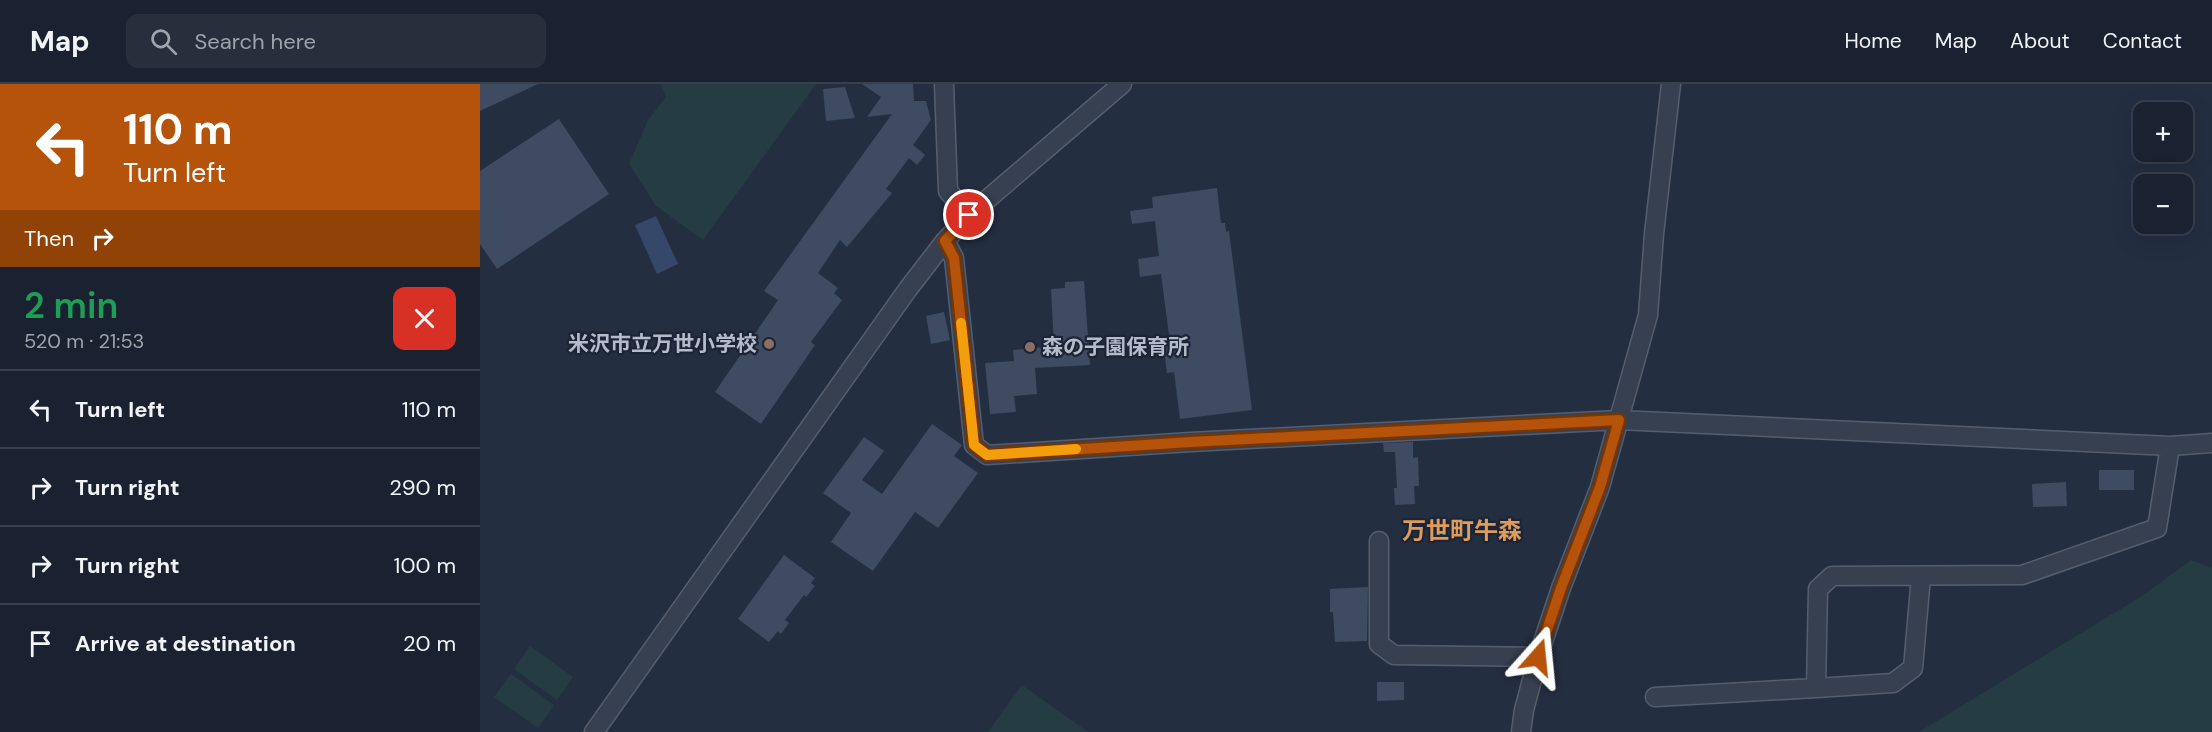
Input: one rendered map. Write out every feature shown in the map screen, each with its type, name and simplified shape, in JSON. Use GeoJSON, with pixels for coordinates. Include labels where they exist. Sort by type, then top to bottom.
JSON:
{"type":"FeatureCollection","features":[{"type":"Feature","properties":{"kind":"street"},"geometry":{"type":"LineString","coordinates":[[944,84],[948,191],[969,215]]}},
{"type":"Feature","properties":{"kind":"street"},"geometry":{"type":"LineString","coordinates":[[594,732],[901,298],[945,241],[969,215],[1122,84]]}},
{"type":"Feature","properties":{"kind":"street"},"geometry":{"type":"LineString","coordinates":[[1521,732],[1524,710],[1538,657],[1561,588],[1600,487],[1648,315],[1654,234],[1671,84]]}},
{"type":"Feature","properties":{"kind":"street"},"geometry":{"type":"LineString","coordinates":[[945,241],[954,258],[974,445],[987,455],[1619,420],[2170,446],[2212,443]]}},
{"type":"Feature","properties":{"kind":"street"},"geometry":{"type":"LineString","coordinates":[[1816,688],[1818,590],[1832,576],[2022,575],[2157,528],[2170,446]]}},
{"type":"Feature","properties":{"kind":"street"},"geometry":{"type":"LineString","coordinates":[[1379,542],[1379,644],[1394,655],[1538,657]]}},
{"type":"Feature","properties":{"kind":"street"},"geometry":{"type":"LineString","coordinates":[[1655,698],[1893,683],[1913,668],[1921,576]]}},
{"type":"Feature","properties":{"kind":"green space"},"geometry":{"type":"Polygon","coordinates":[[[661,84],[816,84],[703,240],[656,206],[629,164],[648,120],[666,97],[661,84]]]}},
{"type":"Feature","properties":{"kind":"green space"},"geometry":{"type":"Polygon","coordinates":[[[2191,560],[2212,568],[2212,732],[1919,732],[2142,596],[2191,560]]]}},
{"type":"Feature","properties":{"kind":"green space"},"geometry":{"type":"Polygon","coordinates":[[[530,646],[573,677],[557,700],[514,669],[530,646]]]}},
{"type":"Feature","properties":{"kind":"green space"},"geometry":{"type":"Polygon","coordinates":[[[511,674],[554,705],[538,728],[494,697],[511,674]]]}},
{"type":"Feature","properties":{"kind":"green space"},"geometry":{"type":"Polygon","coordinates":[[[1022,685],[1088,732],[988,732],[1022,685]]]}},
{"type":"Feature","properties":{"kind":"water"},"geometry":{"type":"Polygon","coordinates":[[[656,216],[678,264],[657,274],[635,225],[656,216]]]}},
{"type":"Feature","properties":{"kind":"building"},"geometry":{"type":"Polygon","coordinates":[[[480,84],[538,84],[480,111],[480,84]]]}},
{"type":"Feature","properties":{"kind":"building"},"geometry":{"type":"Polygon","coordinates":[[[862,84],[913,84],[914,101],[926,101],[931,120],[913,145],[925,155],[917,165],[909,158],[886,189],[892,193],[847,247],[840,240],[818,273],[838,288],[834,293],[842,300],[811,342],[815,345],[761,424],[715,392],[778,300],[764,291],[892,114],[867,117],[881,97],[862,84]]]}},
{"type":"Feature","properties":{"kind":"building"},"geometry":{"type":"Polygon","coordinates":[[[845,87],[855,118],[826,121],[823,89],[845,87]]]}},
{"type":"Feature","properties":{"kind":"building"},"geometry":{"type":"Polygon","coordinates":[[[559,119],[609,194],[497,269],[480,244],[480,171],[559,119]]]}},
{"type":"Feature","properties":{"kind":"building"},"geometry":{"type":"Polygon","coordinates":[[[1217,188],[1221,223],[1225,223],[1226,232],[1229,231],[1252,410],[1180,419],[1174,372],[1167,373],[1163,344],[1170,343],[1161,274],[1140,277],[1138,259],[1159,256],[1155,221],[1132,224],[1130,211],[1153,208],[1152,197],[1217,188]]]}},
{"type":"Feature","properties":{"kind":"building"},"geometry":{"type":"Polygon","coordinates":[[[1084,281],[1090,365],[1035,368],[1037,394],[1014,396],[1016,412],[990,414],[985,363],[1014,361],[1013,350],[1054,346],[1051,289],[1065,288],[1065,282],[1084,281]]]}},
{"type":"Feature","properties":{"kind":"building"},"geometry":{"type":"Polygon","coordinates":[[[944,312],[950,340],[931,344],[926,316],[944,312]]]}},
{"type":"Feature","properties":{"kind":"building"},"geometry":{"type":"Polygon","coordinates":[[[932,424],[962,445],[954,456],[978,473],[938,528],[915,512],[873,571],[831,542],[851,513],[823,493],[864,437],[884,451],[862,480],[882,494],[932,424]]]}},
{"type":"Feature","properties":{"kind":"building"},"geometry":{"type":"Polygon","coordinates":[[[1413,442],[1413,458],[1418,457],[1419,486],[1414,486],[1415,504],[1395,505],[1394,488],[1397,488],[1395,452],[1384,452],[1383,443],[1413,442]]]}},
{"type":"Feature","properties":{"kind":"building"},"geometry":{"type":"Polygon","coordinates":[[[2099,470],[2134,470],[2134,490],[2099,490],[2099,470]]]}},
{"type":"Feature","properties":{"kind":"building"},"geometry":{"type":"Polygon","coordinates":[[[2066,482],[2067,506],[2033,507],[2032,484],[2066,482]]]}},
{"type":"Feature","properties":{"kind":"building"},"geometry":{"type":"Polygon","coordinates":[[[784,555],[815,578],[811,583],[815,586],[806,597],[804,595],[785,620],[789,623],[781,634],[778,631],[769,642],[738,619],[784,555]]]}},
{"type":"Feature","properties":{"kind":"building"},"geometry":{"type":"Polygon","coordinates":[[[1368,587],[1367,641],[1335,642],[1333,612],[1330,612],[1330,589],[1368,587]]]}},
{"type":"Feature","properties":{"kind":"building"},"geometry":{"type":"Polygon","coordinates":[[[1377,682],[1404,682],[1404,700],[1377,701],[1377,682]]]}},
{"type":"Feature","properties":{"kind":"slow traffic"},"geometry":{"type":"LineString","coordinates":[[961,323],[974,445],[987,455],[1076,449]]}},
{"type":"Feature","properties":{"kind":"place","name":"米沢市立万世小学校"},"geometry":{"type":"Point","coordinates":[769,344]}},
{"type":"Feature","properties":{"kind":"place","name":"森の子園保育所"},"geometry":{"type":"Point","coordinates":[1030,347]}},
{"type":"Feature","properties":{"kind":"district","name":"万世町牛森"},"geometry":{"type":"Point","coordinates":[1462,531]}},
{"type":"Feature","properties":{"kind":"route"},"geometry":{"type":"LineString","coordinates":[[969,215],[945,241],[954,258],[974,445],[987,455],[1619,420],[1600,487],[1561,588],[1538,657]]}}]}
